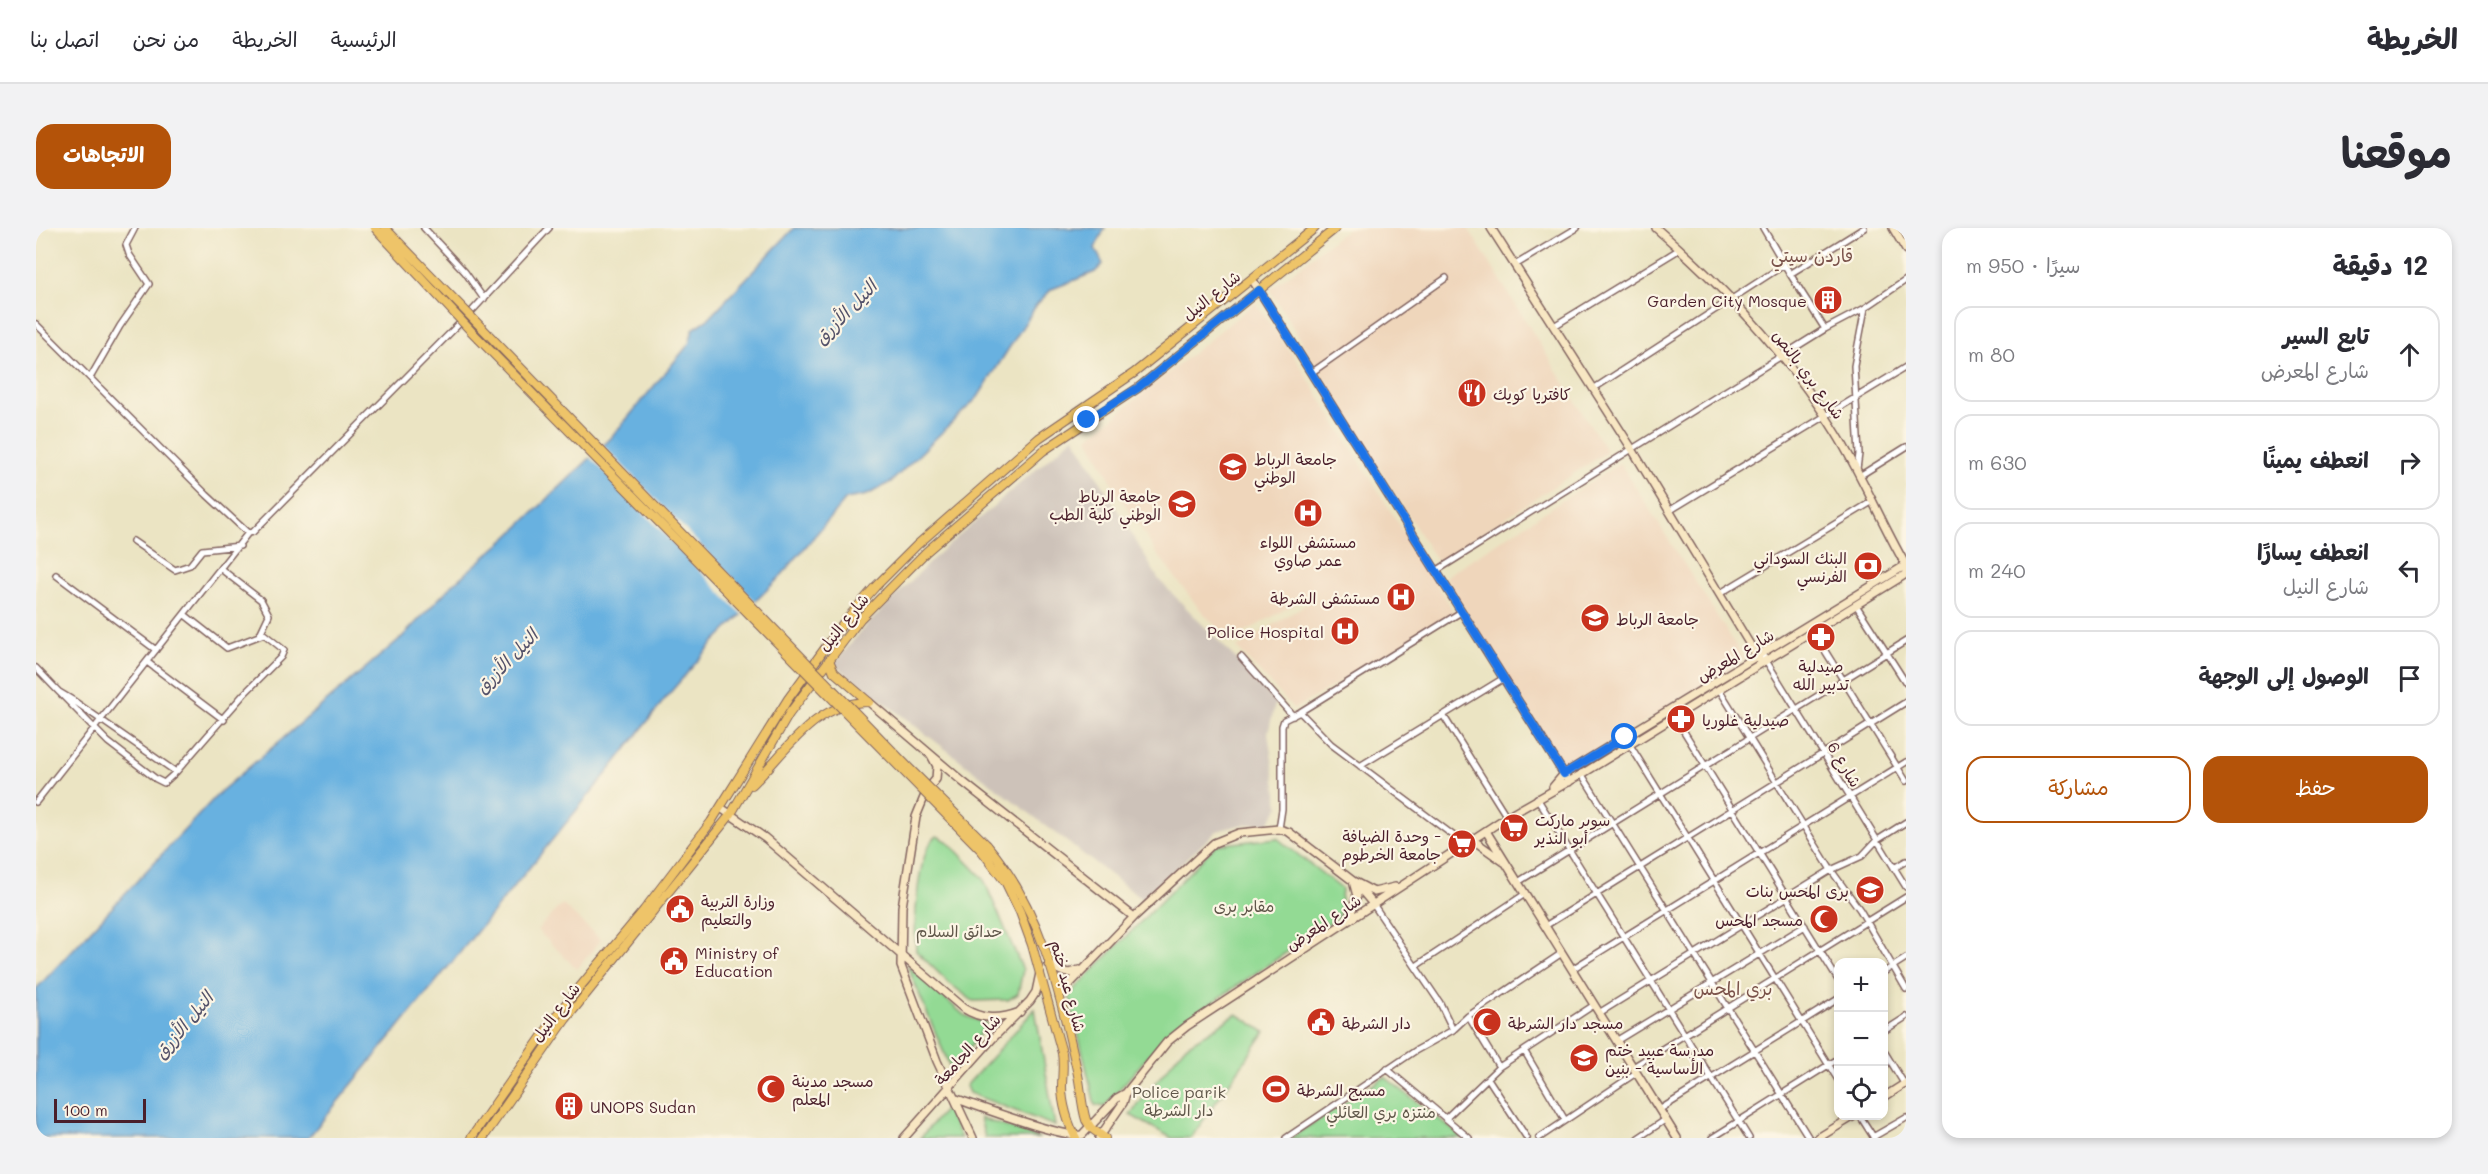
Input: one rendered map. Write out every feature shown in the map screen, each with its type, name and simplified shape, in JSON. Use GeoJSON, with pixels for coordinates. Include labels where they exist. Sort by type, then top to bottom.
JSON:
{"type":"FeatureCollection","features":[{"type":"Feature","properties":{"kind":"main road"},"geometry":{"type":"LineString","coordinates":[[375,228],[480,339],[985,848]]}},
{"type":"Feature","properties":{"kind":"main road"},"geometry":{"type":"LineString","coordinates":[[385,228],[985,848]]}},
{"type":"Feature","properties":{"kind":"main road","name":"شارع النيل"},"geometry":{"type":"LineString","coordinates":[[471,1138],[559,1012],[644,910],[721,808],[809,669],[849,616],[897,564],[1039,438],[1116,387],[1315,228]]}},
{"type":"Feature","properties":{"kind":"main road","name":"شارع النيل"},"geometry":{"type":"LineString","coordinates":[[483,1138],[566,1018],[731,814],[789,714],[829,660],[860,619],[902,574],[1006,481],[1059,438],[1138,388],[1336,228]]}},
{"type":"Feature","properties":{"kind":"main road"},"geometry":{"type":"LineString","coordinates":[[829,660],[834,672],[870,702]]}},
{"type":"Feature","properties":{"kind":"main road"},"geometry":{"type":"LineString","coordinates":[[746,790],[784,748],[816,720],[852,702],[870,702]]}},
{"type":"Feature","properties":{"kind":"main road","name":"شارع عبد ختم"},"geometry":{"type":"LineString","coordinates":[[985,848],[1020,888],[1035,922],[1059,995],[1078,1076],[1084,1114],[1091,1128]]}},
{"type":"Feature","properties":{"kind":"main road","name":"شارع عبد ختم"},"geometry":{"type":"LineString","coordinates":[[985,848],[1020,912],[1040,973],[1065,1068],[1062,1088],[1067,1117],[1076,1137]]}},
{"type":"Feature","properties":{"kind":"main road"},"geometry":{"type":"LineString","coordinates":[[1091,1128],[1102,1137]]}},
{"type":"Feature","properties":{"kind":"street"},"geometry":{"type":"LineString","coordinates":[[90,378],[120,326],[149,284],[126,246],[135,228]]}},
{"type":"Feature","properties":{"kind":"street"},"geometry":{"type":"LineString","coordinates":[[424,228],[465,272],[484,299]]}},
{"type":"Feature","properties":{"kind":"street"},"geometry":{"type":"LineString","coordinates":[[472,311],[549,228]]}},
{"type":"Feature","properties":{"kind":"street"},"geometry":{"type":"LineString","coordinates":[[1491,228],[1632,449],[1761,659]]}},
{"type":"Feature","properties":{"kind":"street"},"geometry":{"type":"LineString","coordinates":[[1515,265],[1576,228]]}},
{"type":"Feature","properties":{"kind":"street","name":"شارع بري بالنص"},"geometry":{"type":"LineString","coordinates":[[1656,228],[1732,299],[1782,357],[1826,416],[1859,472],[1905,567]]}},
{"type":"Feature","properties":{"kind":"street"},"geometry":{"type":"LineString","coordinates":[[1763,228],[1825,329]]}},
{"type":"Feature","properties":{"kind":"street"},"geometry":{"type":"LineString","coordinates":[[1790,274],[1864,228]]}},
{"type":"Feature","properties":{"kind":"street"},"geometry":{"type":"LineString","coordinates":[[1893,228],[1905,245]]}},
{"type":"Feature","properties":{"kind":"street"},"geometry":{"type":"LineString","coordinates":[[1554,326],[1680,249]]}},
{"type":"Feature","properties":{"kind":"street"},"geometry":{"type":"LineString","coordinates":[[1593,389],[1784,265]]}},
{"type":"Feature","properties":{"kind":"street"},"geometry":{"type":"LineString","coordinates":[[1311,373],[1446,278]]}},
{"type":"Feature","properties":{"kind":"street"},"geometry":{"type":"LineString","coordinates":[[1252,279],[1569,782]]}},
{"type":"Feature","properties":{"kind":"street"},"geometry":{"type":"LineString","coordinates":[[1436,571],[1825,329],[1865,308],[1906,280]]}},
{"type":"Feature","properties":{"kind":"street"},"geometry":{"type":"LineString","coordinates":[[1865,308],[1855,353],[1859,472],[1906,447]]}},
{"type":"Feature","properties":{"kind":"street"},"geometry":{"type":"LineString","coordinates":[[36,324],[222,510],[248,532],[253,532],[364,417],[458,325]]}},
{"type":"Feature","properties":{"kind":"street"},"geometry":{"type":"LineString","coordinates":[[1670,511],[1906,367]]}},
{"type":"Feature","properties":{"kind":"street"},"geometry":{"type":"LineString","coordinates":[[1719,594],[1873,501]]}},
{"type":"Feature","properties":{"kind":"street"},"geometry":{"type":"LineString","coordinates":[[36,802],[240,546],[248,532]]}},
{"type":"Feature","properties":{"kind":"street"},"geometry":{"type":"LineString","coordinates":[[133,541],[175,570],[190,565],[202,550],[240,546]]}},
{"type":"Feature","properties":{"kind":"street","name":"شارع المعرض"},"geometry":{"type":"LineString","coordinates":[[1810,628],[1856,605],[1905,567]]}},
{"type":"Feature","properties":{"kind":"street","name":"شارع المعرض"},"geometry":{"type":"LineString","coordinates":[[1550,790],[1564,774],[1761,659],[1905,567]]}},
{"type":"Feature","properties":{"kind":"street"},"geometry":{"type":"LineString","coordinates":[[221,569],[263,602],[269,615],[260,634]]}},
{"type":"Feature","properties":{"kind":"street"},"geometry":{"type":"LineString","coordinates":[[56,575],[156,650]]}},
{"type":"Feature","properties":{"kind":"street"},"geometry":{"type":"LineString","coordinates":[[1856,605],[1906,683]]}},
{"type":"Feature","properties":{"kind":"street"},"geometry":{"type":"LineString","coordinates":[[1279,829],[1282,809],[1282,726],[1284,720],[1461,612]]}},
{"type":"Feature","properties":{"kind":"street"},"geometry":{"type":"LineString","coordinates":[[36,668],[94,729],[163,783],[176,772],[224,720],[244,694],[284,653],[282,647],[266,634],[260,634],[232,648],[227,648],[185,615]]}},
{"type":"Feature","properties":{"kind":"street"},"geometry":{"type":"LineString","coordinates":[[1810,628],[1906,781]]}},
{"type":"Feature","properties":{"kind":"street"},"geometry":{"type":"LineString","coordinates":[[1518,882],[1906,641]]}},
{"type":"Feature","properties":{"kind":"street"},"geometry":{"type":"LineString","coordinates":[[1241,657],[1293,716]]}},
{"type":"Feature","properties":{"kind":"street","name":"شارع المعرض"},"geometry":{"type":"LineString","coordinates":[[1076,1137],[1091,1128],[1117,1098],[1126,1093],[1176,1034],[1507,817],[1675,717],[1761,659]]}},
{"type":"Feature","properties":{"kind":"street","name":"شارع 6"},"geometry":{"type":"LineString","coordinates":[[1761,659],[1796,710],[1906,887]]}},
{"type":"Feature","properties":{"kind":"street"},"geometry":{"type":"LineString","coordinates":[[147,662],[224,720]]}},
{"type":"Feature","properties":{"kind":"street"},"geometry":{"type":"LineString","coordinates":[[1360,766],[1504,678]]}},
{"type":"Feature","properties":{"kind":"street"},"geometry":{"type":"LineString","coordinates":[[1719,689],[1831,870],[1850,895],[1906,989]]}},
{"type":"Feature","properties":{"kind":"street"},"geometry":{"type":"LineString","coordinates":[[59,692],[176,772]]}},
{"type":"Feature","properties":{"kind":"street"},"geometry":{"type":"LineString","coordinates":[[870,702],[931,754],[1134,917]]}},
{"type":"Feature","properties":{"kind":"street"},"geometry":{"type":"LineString","coordinates":[[1545,926],[1906,702]]}},
{"type":"Feature","properties":{"kind":"street"},"geometry":{"type":"LineString","coordinates":[[1300,712],[1331,744],[1360,766],[1469,843],[1506,863]]}},
{"type":"Feature","properties":{"kind":"street"},"geometry":{"type":"LineString","coordinates":[[1443,715],[1507,817]]}},
{"type":"Feature","properties":{"kind":"street"},"geometry":{"type":"LineString","coordinates":[[1675,717],[1834,972]]}},
{"type":"Feature","properties":{"kind":"street"},"geometry":{"type":"LineString","coordinates":[[1625,737],[1834,1072]]}},
{"type":"Feature","properties":{"kind":"street"},"geometry":{"type":"LineString","coordinates":[[931,754],[937,766],[936,778],[927,790],[916,817],[902,907],[899,952],[902,972],[973,1138]]}},
{"type":"Feature","properties":{"kind":"street"},"geometry":{"type":"LineString","coordinates":[[1572,969],[1906,762]]}},
{"type":"Feature","properties":{"kind":"street"},"geometry":{"type":"LineString","coordinates":[[1577,766],[1809,1138]]}},
{"type":"Feature","properties":{"kind":"street"},"geometry":{"type":"LineString","coordinates":[[1537,798],[1749,1138]]}},
{"type":"Feature","properties":{"kind":"street"},"geometry":{"type":"LineString","coordinates":[[721,808],[765,838],[950,997],[974,1014],[1002,1018],[1020,1012]]}},
{"type":"Feature","properties":{"kind":"street"},"geometry":{"type":"LineString","coordinates":[[1599,1013],[1787,896],[1831,870],[1862,856],[1876,841],[1906,822]]}},
{"type":"Feature","properties":{"kind":"street"},"geometry":{"type":"LineString","coordinates":[[1059,995],[1082,968],[1134,917],[1219,839],[1239,833],[1279,829],[1298,838],[1353,881],[1374,904],[1440,1003],[1453,1030]]}},
{"type":"Feature","properties":{"kind":"street"},"geometry":{"type":"LineString","coordinates":[[1486,831],[1677,1138]]}},
{"type":"Feature","properties":{"kind":"street"},"geometry":{"type":"LineString","coordinates":[[1894,868],[1906,861]]}},
{"type":"Feature","properties":{"kind":"street"},"geometry":{"type":"LineString","coordinates":[[1353,881],[1374,892],[1406,884]]}},
{"type":"Feature","properties":{"kind":"street"},"geometry":{"type":"LineString","coordinates":[[1346,923],[1356,905],[1357,896],[1353,881]]}},
{"type":"Feature","properties":{"kind":"street"},"geometry":{"type":"LineString","coordinates":[[1416,966],[1525,894]]}},
{"type":"Feature","properties":{"kind":"street"},"geometry":{"type":"LineString","coordinates":[[1539,1138],[1684,1035],[1906,897]]}},
{"type":"Feature","properties":{"kind":"street"},"geometry":{"type":"LineString","coordinates":[[1616,1041],[1805,926]]}},
{"type":"Feature","properties":{"kind":"street"},"geometry":{"type":"LineString","coordinates":[[1286,1138],[1387,1069],[1453,1030],[1468,1016],[1562,953]]}},
{"type":"Feature","properties":{"kind":"street"},"geometry":{"type":"LineString","coordinates":[[1888,969],[1906,958]]}},
{"type":"Feature","properties":{"kind":"street"},"geometry":{"type":"LineString","coordinates":[[1049,964],[1063,973],[1072,973],[1082,968]]}},
{"type":"Feature","properties":{"kind":"street","name":"شارع الجامعة"},"geometry":{"type":"LineString","coordinates":[[904,1138],[993,1038],[1033,997],[1040,973]]}},
{"type":"Feature","properties":{"kind":"street"},"geometry":{"type":"LineString","coordinates":[[1659,1110],[1834,1002]]}},
{"type":"Feature","properties":{"kind":"street"},"geometry":{"type":"LineString","coordinates":[[1446,1118],[1489,1080],[1499,1067],[1594,1005]]}},
{"type":"Feature","properties":{"kind":"street"},"geometry":{"type":"LineString","coordinates":[[1468,1016],[1499,1067]]}},
{"type":"Feature","properties":{"kind":"street"},"geometry":{"type":"LineString","coordinates":[[1888,1028],[1906,1017]]}},
{"type":"Feature","properties":{"kind":"street"},"geometry":{"type":"LineString","coordinates":[[1525,1052],[1566,1120]]}},
{"type":"Feature","properties":{"kind":"street"},"geometry":{"type":"LineString","coordinates":[[1888,1057],[1906,1085],[1888,1095]]}},
{"type":"Feature","properties":{"kind":"street"},"geometry":{"type":"LineString","coordinates":[[1712,1138],[1834,1062]]}},
{"type":"Feature","properties":{"kind":"street"},"geometry":{"type":"LineString","coordinates":[[1387,1069],[1469,1138]]}},
{"type":"Feature","properties":{"kind":"street"},"geometry":{"type":"LineString","coordinates":[[1489,1080],[1527,1138]]}},
{"type":"Feature","properties":{"kind":"street","name":"شارع المعرض"},"geometry":{"type":"LineString","coordinates":[[1102,1137],[1123,1103],[1126,1093]]}},
{"type":"Feature","properties":{"kind":"street"},"geometry":{"type":"LineString","coordinates":[[957,1099],[1026,1123],[1076,1137]]}},
{"type":"Feature","properties":{"kind":"street"},"geometry":{"type":"LineString","coordinates":[[1862,1120],[1873,1138],[1906,1118]]}},
{"type":"Feature","properties":{"kind":"street"},"geometry":{"type":"LineString","coordinates":[[1638,1138],[1665,1120]]}},
{"type":"Feature","properties":{"kind":"street"},"geometry":{"type":"LineString","coordinates":[[1818,1138],[1847,1120]]}},
{"type":"Feature","properties":{"kind":"shaded area"},"geometry":{"type":"Polygon","coordinates":[[[1348,228],[1468,228],[1607,452],[1437,562],[1270,290],[1348,228]]]}},
{"type":"Feature","properties":{"kind":"shaded area","name":"جامعة الرباط الوطني"},"geometry":{"type":"Polygon","coordinates":[[[1255,303],[1297,361],[1455,614],[1294,709],[1237,648],[1338,584],[1310,601],[1296,603],[1233,639],[1222,633],[1198,607],[1155,551],[1119,495],[1088,438],[1255,303]]]}},
{"type":"Feature","properties":{"kind":"shaded area"},"geometry":{"type":"Polygon","coordinates":[[[1074,437],[1159,580],[1276,700],[1268,733],[1279,807],[1268,823],[1240,825],[1217,831],[1142,899],[834,664],[862,630],[939,553],[1074,437]]]}},
{"type":"Feature","properties":{"kind":"shaded area","name":"جامعة الرباط"},"geometry":{"type":"Polygon","coordinates":[[[1620,463],[1745,660],[1566,770],[1445,577],[1620,463]]]}},
{"type":"Feature","properties":{"kind":"shaded area"},"geometry":{"type":"Polygon","coordinates":[[[562,904],[601,940],[577,969],[537,930],[562,904]]]}},
{"type":"Feature","properties":{"kind":"green space","name":"حدائق السلام"},"geometry":{"type":"Polygon","coordinates":[[[937,836],[947,841],[983,878],[1023,970],[1018,994],[1008,1000],[973,1001],[949,983],[916,951],[916,907],[921,872],[930,844],[937,836]]]}},
{"type":"Feature","properties":{"kind":"green space","name":"مقابر برى"},"geometry":{"type":"Polygon","coordinates":[[[1277,838],[1342,889],[1339,917],[1170,1031],[1104,1107],[1095,1105],[1069,995],[1216,845],[1277,838]]]}},
{"type":"Feature","properties":{"kind":"green space","name":"حدائق السلام"},"geometry":{"type":"Polygon","coordinates":[[[907,965],[964,1015],[987,1024],[952,1072],[907,965]]]}},
{"type":"Feature","properties":{"kind":"green space"},"geometry":{"type":"Polygon","coordinates":[[[1035,1009],[1055,1126],[969,1093],[966,1086],[1035,1009]]]}},
{"type":"Feature","properties":{"kind":"green space","name":"Police parik دار الشرطة"},"geometry":{"type":"Polygon","coordinates":[[[1237,1014],[1265,1032],[1191,1138],[1172,1138],[1130,1115],[1184,1047],[1237,1014]]]}},
{"type":"Feature","properties":{"kind":"green space","name":"منتزه بري العائلي"},"geometry":{"type":"Polygon","coordinates":[[[1385,1077],[1463,1138],[1290,1138],[1385,1077]]]}},
{"type":"Feature","properties":{"kind":"green space"},"geometry":{"type":"Polygon","coordinates":[[[946,1108],[961,1138],[920,1138],[946,1108]]]}},
{"type":"Feature","properties":{"kind":"green space"},"geometry":{"type":"Polygon","coordinates":[[[980,1118],[1040,1138],[985,1138],[980,1118]]]}},
{"type":"Feature","properties":{"kind":"water","name":"النيل الأزرق"},"geometry":{"type":"Polygon","coordinates":[[[794,228],[1105,228],[1095,248],[1103,264],[1095,272],[1052,289],[1037,304],[978,397],[891,482],[867,495],[846,499],[780,577],[714,642],[668,695],[616,762],[308,1138],[36,1138],[36,989],[220,792],[402,637],[453,584],[509,536],[611,438],[689,344],[693,329],[707,320],[794,228]]]}},
{"type":"Feature","properties":{"kind":"pier"},"geometry":{"type":"Polygon","coordinates":[[[601,443],[758,604],[745,618],[588,455],[601,443]]]}},
{"type":"Feature","properties":{"kind":"place","name":"Garden City Mosque"},"geometry":{"type":"Point","coordinates":[1828,300]}},
{"type":"Feature","properties":{"kind":"place","name":"كافتريا كويك"},"geometry":{"type":"Point","coordinates":[1472,393]}},
{"type":"Feature","properties":{"kind":"place","name":"جامعة الرباط الوطني"},"geometry":{"type":"Point","coordinates":[1233,467]}},
{"type":"Feature","properties":{"kind":"place","name":"جامعة الرباط الوطني كلية الطب"},"geometry":{"type":"Point","coordinates":[1182,504]}},
{"type":"Feature","properties":{"kind":"place","name":"مستشفى اللواء عمر صاوي"},"geometry":{"type":"Point","coordinates":[1308,513]}},
{"type":"Feature","properties":{"kind":"place","name":"البنك السوداني الفرنسي"},"geometry":{"type":"Point","coordinates":[1868,566]}},
{"type":"Feature","properties":{"kind":"place","name":"مستشفى الشرطة"},"geometry":{"type":"Point","coordinates":[1401,597]}},
{"type":"Feature","properties":{"kind":"place","name":"جامعة الرباط"},"geometry":{"type":"Point","coordinates":[1595,618]}},
{"type":"Feature","properties":{"kind":"place","name":"Police Hospital"},"geometry":{"type":"Point","coordinates":[1345,631]}},
{"type":"Feature","properties":{"kind":"place","name":"صيدلية تدبير الله"},"geometry":{"type":"Point","coordinates":[1821,637]}},
{"type":"Feature","properties":{"kind":"place","name":"صيدلية غلوريا"},"geometry":{"type":"Point","coordinates":[1681,719]}},
{"type":"Feature","properties":{"kind":"place","name":"سوبر ماركت أبو النذير"},"geometry":{"type":"Point","coordinates":[1514,828]}},
{"type":"Feature","properties":{"kind":"place","name":"وحدة الضيافة - جامعة الخرطوم"},"geometry":{"type":"Point","coordinates":[1462,844]}},
{"type":"Feature","properties":{"kind":"place","name":"برى المحس بنات"},"geometry":{"type":"Point","coordinates":[1870,890]}},
{"type":"Feature","properties":{"kind":"place","name":"وزارة التربية والتعليم"},"geometry":{"type":"Point","coordinates":[680,909]}},
{"type":"Feature","properties":{"kind":"place","name":"مسجد المحس"},"geometry":{"type":"Point","coordinates":[1824,919]}},
{"type":"Feature","properties":{"kind":"place","name":"Ministry of Education"},"geometry":{"type":"Point","coordinates":[674,961]}},
{"type":"Feature","properties":{"kind":"place","name":"دار الشرطة"},"geometry":{"type":"Point","coordinates":[1321,1022]}},
{"type":"Feature","properties":{"kind":"place","name":"مسجد دار الشرطة"},"geometry":{"type":"Point","coordinates":[1487,1022]}},
{"type":"Feature","properties":{"kind":"place","name":"مدرسة عبيد ختم الأساسية - بنين"},"geometry":{"type":"Point","coordinates":[1584,1058]}},
{"type":"Feature","properties":{"kind":"place","name":"مسجد مدينة المعلم"},"geometry":{"type":"Point","coordinates":[771,1089]}},
{"type":"Feature","properties":{"kind":"place","name":"مسبح الشرطة"},"geometry":{"type":"Point","coordinates":[1276,1089]}},
{"type":"Feature","properties":{"kind":"place","name":"UNOPS Sudan"},"geometry":{"type":"Point","coordinates":[569,1106]}},
{"type":"Feature","properties":{"kind":"district","name":"قاردن سيتي"},"geometry":{"type":"Point","coordinates":[1812,255]}},
{"type":"Feature","properties":{"kind":"district","name":"بري المحس"},"geometry":{"type":"Point","coordinates":[1733,988]}},
{"type":"Feature","properties":{"kind":"route"},"geometry":{"type":"LineString","coordinates":[[1087,420],[1138,388],[1259,290],[1564,774],[1625,737]]}}]}
